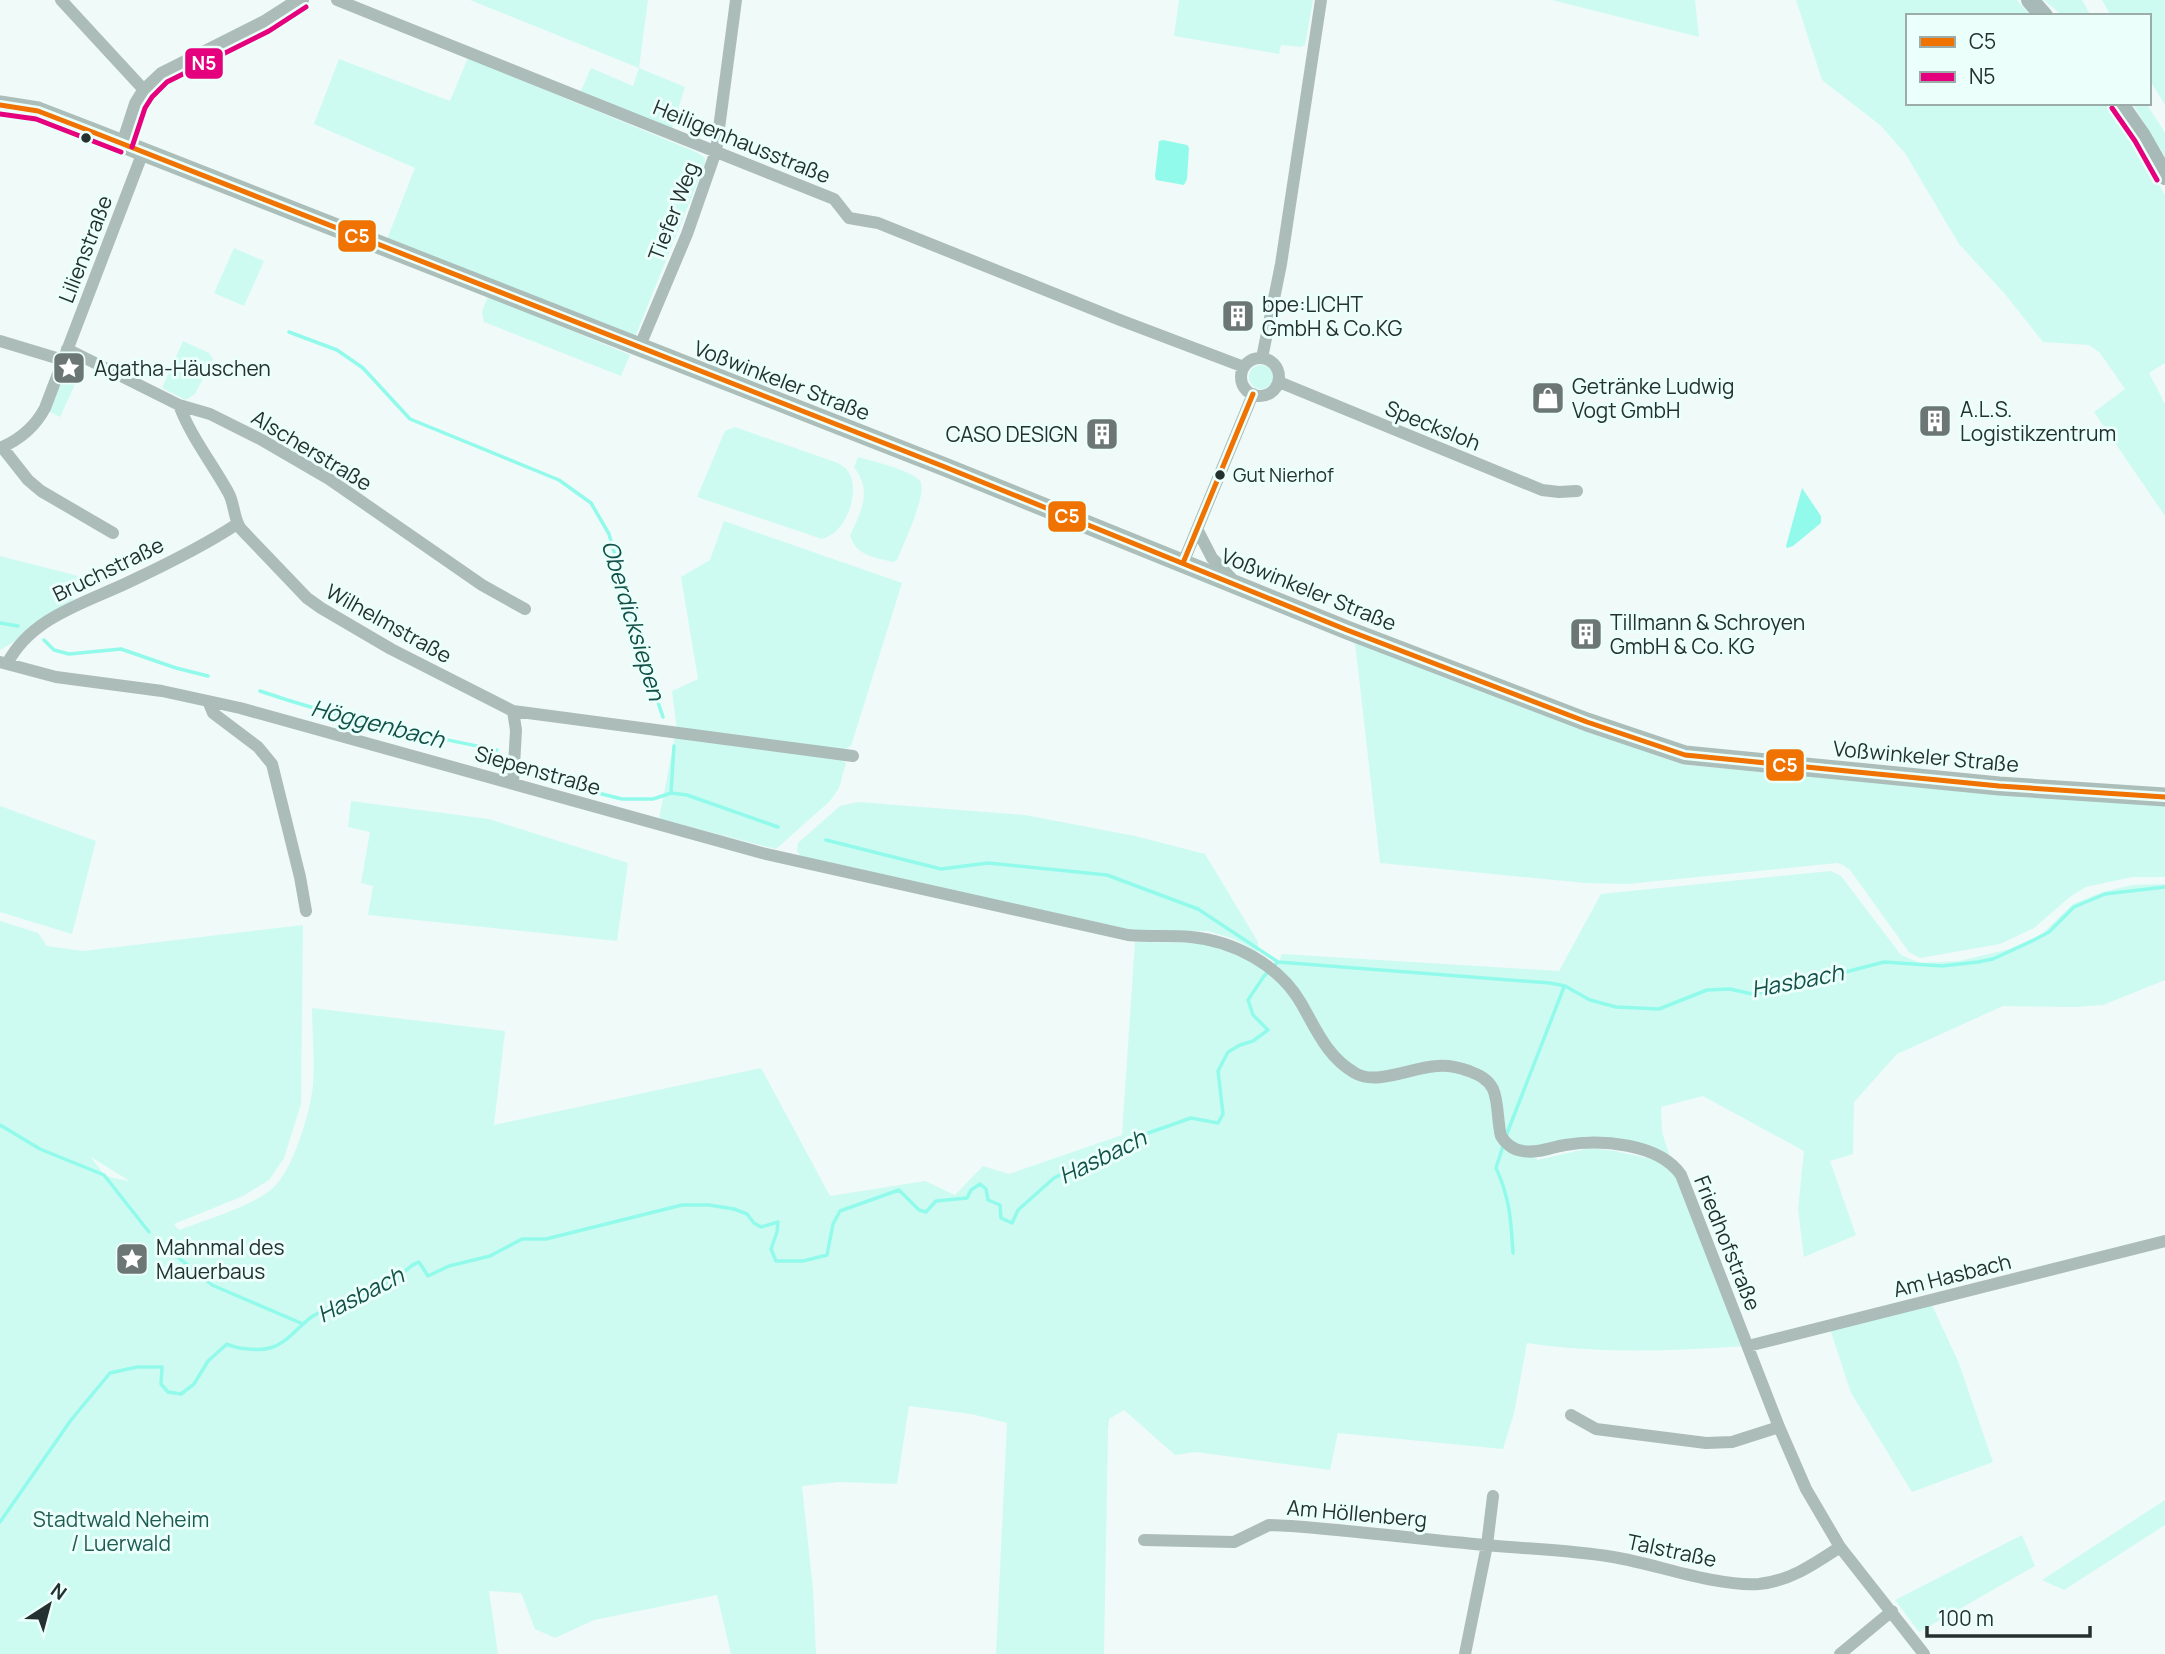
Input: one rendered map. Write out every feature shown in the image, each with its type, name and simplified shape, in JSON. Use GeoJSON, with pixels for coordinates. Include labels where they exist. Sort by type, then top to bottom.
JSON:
{"type":"FeatureCollection","features":[{"type":"Feature","properties":{"kind":"main road"},"geometry":{"type":"LineString","coordinates":[[2030,0],[2042,14]]}},
{"type":"Feature","properties":{"kind":"main road","name":"Voßwinkeler Straße"},"geometry":{"type":"LineString","coordinates":[[0,105],[38,111],[124,144],[945,467],[1347,630],[1574,718],[1685,755],[1985,784],[2165,797]]}},
{"type":"Feature","properties":{"kind":"main road"},"geometry":{"type":"LineString","coordinates":[[2120,105],[2165,176]]}},
{"type":"Feature","properties":{"kind":"street"},"geometry":{"type":"LineString","coordinates":[[61,0],[145,91]]}},
{"type":"Feature","properties":{"kind":"street"},"geometry":{"type":"LineString","coordinates":[[124,144],[136,104],[145,91],[172,69],[256,28],[301,0]]}},
{"type":"Feature","properties":{"kind":"street","name":"Heiligenhausstraße"},"geometry":{"type":"LineString","coordinates":[[337,0],[834,199],[849,218],[878,223],[1244,367]]}},
{"type":"Feature","properties":{"kind":"street","name":"Tiefer Weg"},"geometry":{"type":"LineString","coordinates":[[639,348],[687,234],[716,151],[736,0]]}},
{"type":"Feature","properties":{"kind":"street"},"geometry":{"type":"LineString","coordinates":[[1262,358],[1281,264],[1321,0]]}},
{"type":"Feature","properties":{"kind":"street","name":"Lilienstraße"},"geometry":{"type":"LineString","coordinates":[[1,448],[19,439],[40,418],[143,152]]}},
{"type":"Feature","properties":{"kind":"street","name":"Alscherstraße"},"geometry":{"type":"LineString","coordinates":[[0,341],[65,355],[179,405],[211,414],[300,462],[345,490],[482,585],[524,609]]}},
{"type":"Feature","properties":{"kind":"street"},"geometry":{"type":"LineString","coordinates":[[1262,358],[1276,366],[1279,382],[1269,394],[1258,396],[1245,388],[1241,377],[1244,367],[1252,360],[1262,358]]}},
{"type":"Feature","properties":{"kind":"street","name":"Specksloh"},"geometry":{"type":"LineString","coordinates":[[1279,382],[1542,490],[1577,491]]}},
{"type":"Feature","properties":{"kind":"street"},"geometry":{"type":"LineString","coordinates":[[1183,563],[1253,394]]}},
{"type":"Feature","properties":{"kind":"street","name":"Wilhelmstraße"},"geometry":{"type":"LineString","coordinates":[[179,405],[195,438],[229,494],[237,524],[307,598],[391,649],[513,711],[853,756]]}},
{"type":"Feature","properties":{"kind":"street"},"geometry":{"type":"LineString","coordinates":[[1,448],[41,491],[113,533]]}},
{"type":"Feature","properties":{"kind":"street","name":"Bruchstraße"},"geometry":{"type":"LineString","coordinates":[[4,663],[27,637],[75,605],[131,581],[237,524]]}},
{"type":"Feature","properties":{"kind":"street"},"geometry":{"type":"LineString","coordinates":[[1197,529],[1219,567],[1240,586]]}},
{"type":"Feature","properties":{"kind":"street","name":"Siepenstraße"},"geometry":{"type":"LineString","coordinates":[[4,663],[56,677],[162,691],[208,701],[778,856],[1128,934],[1205,939],[1232,947],[1277,974],[1296,994],[1331,1054]]}},
{"type":"Feature","properties":{"kind":"street"},"geometry":{"type":"LineString","coordinates":[[208,701],[214,713],[258,747],[272,764],[306,911]]}},
{"type":"Feature","properties":{"kind":"street"},"geometry":{"type":"LineString","coordinates":[[513,711],[516,730],[513,784]]}},
{"type":"Feature","properties":{"kind":"street","name":"Friedhofstraße"},"geometry":{"type":"LineString","coordinates":[[1331,1054],[1345,1067],[1369,1079],[1436,1066],[1457,1067],[1478,1074],[1492,1087],[1501,1136],[1509,1145],[1521,1151],[1533,1152],[1576,1144],[1614,1144],[1644,1151],[1670,1163],[1681,1174],[1779,1427],[1806,1489],[1840,1547],[1924,1654]]}},
{"type":"Feature","properties":{"kind":"street","name":"Am Hasbach"},"geometry":{"type":"LineString","coordinates":[[1748,1346],[2165,1241]]}},
{"type":"Feature","properties":{"kind":"street"},"geometry":{"type":"LineString","coordinates":[[1571,1415],[1596,1429],[1706,1443],[1732,1442],[1779,1427]]}},
{"type":"Feature","properties":{"kind":"street"},"geometry":{"type":"LineString","coordinates":[[1465,1654],[1487,1545],[1493,1496]]}},
{"type":"Feature","properties":{"kind":"street","name":"Am Höllenberg"},"geometry":{"type":"LineString","coordinates":[[1144,1540],[1234,1542],[1269,1525],[1291,1525],[1487,1545]]}},
{"type":"Feature","properties":{"kind":"street","name":"Talstraße"},"geometry":{"type":"LineString","coordinates":[[1487,1545],[1555,1549],[1615,1557],[1708,1578],[1756,1584],[1781,1580],[1808,1568],[1840,1547]]}},
{"type":"Feature","properties":{"kind":"street"},"geometry":{"type":"LineString","coordinates":[[1840,1654],[1892,1611]]}},
{"type":"Feature","properties":{"kind":"green space"},"geometry":{"type":"Polygon","coordinates":[[[470,0],[648,0],[639,68],[470,0]]]}},
{"type":"Feature","properties":{"kind":"green space"},"geometry":{"type":"Polygon","coordinates":[[[1179,0],[1313,0],[1305,45],[1281,45],[1279,54],[1174,36],[1179,0]]]}},
{"type":"Feature","properties":{"kind":"green space"},"geometry":{"type":"Polygon","coordinates":[[[1552,0],[1695,0],[1699,37],[1552,0]]]}},
{"type":"Feature","properties":{"kind":"green space"},"geometry":{"type":"Polygon","coordinates":[[[1796,0],[2017,0],[2029,14],[1906,14],[1906,105],[2108,105],[2119,119],[2165,195],[2165,363],[2149,373],[2165,404],[2165,516],[2094,412],[2125,389],[2100,353],[2089,345],[2043,342],[2005,294],[1959,244],[1905,153],[1880,125],[1822,80],[1796,0]]]}},
{"type":"Feature","properties":{"kind":"green space"},"geometry":{"type":"Polygon","coordinates":[[[2044,0],[2082,0],[2090,14],[2061,14],[2044,0]]]}},
{"type":"Feature","properties":{"kind":"green space"},"geometry":{"type":"Polygon","coordinates":[[[2102,0],[2165,0],[2165,105],[2151,82],[2151,14],[2110,14],[2102,0]]]}},
{"type":"Feature","properties":{"kind":"green space"},"geometry":{"type":"Polygon","coordinates":[[[468,58],[705,158],[705,164],[635,337],[387,239],[415,168],[314,124],[339,59],[450,101],[468,58]]]}},
{"type":"Feature","properties":{"kind":"green space"},"geometry":{"type":"Polygon","coordinates":[[[591,68],[633,86],[639,68],[685,87],[672,129],[580,93],[591,68]]]}},
{"type":"Feature","properties":{"kind":"green space"},"geometry":{"type":"Polygon","coordinates":[[[2133,105],[2147,105],[2165,133],[2165,157],[2133,105]]]}},
{"type":"Feature","properties":{"kind":"green space"},"geometry":{"type":"Polygon","coordinates":[[[234,248],[264,261],[244,306],[214,293],[234,248]]]}},
{"type":"Feature","properties":{"kind":"green space"},"geometry":{"type":"Polygon","coordinates":[[[488,296],[630,355],[621,376],[484,322],[482,312],[488,296]]]}},
{"type":"Feature","properties":{"kind":"green space"},"geometry":{"type":"Polygon","coordinates":[[[183,341],[209,353],[213,359],[195,394],[186,400],[162,388],[183,341]]]}},
{"type":"Feature","properties":{"kind":"green space"},"geometry":{"type":"Polygon","coordinates":[[[76,363],[83,367],[60,417],[50,412],[65,374],[72,371],[76,363]]]}},
{"type":"Feature","properties":{"kind":"green space"},"geometry":{"type":"Polygon","coordinates":[[[1261,365],[1272,372],[1273,377],[1266,388],[1261,389],[1250,382],[1249,377],[1256,366],[1261,365]]]}},
{"type":"Feature","properties":{"kind":"green space"},"geometry":{"type":"Polygon","coordinates":[[[735,427],[838,463],[846,469],[853,484],[852,502],[836,531],[822,539],[697,497],[725,431],[735,427]]]}},
{"type":"Feature","properties":{"kind":"green space"},"geometry":{"type":"Polygon","coordinates":[[[858,457],[916,477],[922,487],[909,532],[897,560],[893,562],[861,551],[850,535],[858,518],[864,493],[863,484],[854,467],[858,457]]]}},
{"type":"Feature","properties":{"kind":"green space"},"geometry":{"type":"Polygon","coordinates":[[[724,521],[902,583],[851,746],[844,749],[677,729],[672,691],[698,679],[681,577],[710,560],[724,521]]]}},
{"type":"Feature","properties":{"kind":"green space"},"geometry":{"type":"Polygon","coordinates":[[[0,556],[82,577],[73,600],[39,620],[20,638],[0,650],[0,556]]]}},
{"type":"Feature","properties":{"kind":"green space"},"geometry":{"type":"Polygon","coordinates":[[[1355,642],[1684,765],[2165,804],[2165,877],[2132,877],[2086,887],[2071,896],[2034,928],[2000,944],[1920,958],[1909,952],[1850,870],[1837,863],[1627,884],[1585,883],[1380,863],[1355,642]]]}},
{"type":"Feature","properties":{"kind":"green space"},"geometry":{"type":"Polygon","coordinates":[[[675,736],[839,758],[846,763],[839,788],[830,801],[776,849],[659,819],[675,736]]]}},
{"type":"Feature","properties":{"kind":"green space"},"geometry":{"type":"Polygon","coordinates":[[[351,801],[489,819],[628,863],[617,941],[368,915],[373,886],[361,883],[370,832],[348,827],[351,801]]]}},
{"type":"Feature","properties":{"kind":"green space"},"geometry":{"type":"Polygon","coordinates":[[[858,802],[1025,815],[1135,836],[1205,854],[1258,942],[1257,952],[1234,939],[1208,931],[1137,931],[801,857],[797,851],[798,843],[840,806],[858,802]]]}},
{"type":"Feature","properties":{"kind":"green space"},"geometry":{"type":"Polygon","coordinates":[[[0,806],[96,841],[72,934],[0,912],[0,806]]]}},
{"type":"Feature","properties":{"kind":"green space","name":"Stadtwald Neheim / Luerwald"},"geometry":{"type":"Polygon","coordinates":[[[1831,871],[1841,876],[1901,955],[1920,963],[1959,961],[2010,949],[2042,934],[2073,904],[2103,892],[2132,885],[2165,884],[2165,980],[2103,1005],[2003,1006],[1897,1054],[1854,1102],[1853,1154],[1830,1161],[1856,1235],[1804,1257],[1798,1209],[1804,1151],[1703,1096],[1661,1107],[1662,1132],[1670,1157],[1648,1145],[1536,1148],[1537,1160],[1590,1148],[1615,1151],[1656,1160],[1677,1176],[1745,1346],[1636,1350],[1581,1349],[1527,1343],[1514,1413],[1503,1449],[1338,1433],[1330,1470],[1196,1452],[1175,1455],[1124,1410],[1109,1419],[1104,1654],[996,1654],[1007,1423],[971,1414],[909,1406],[897,1484],[839,1482],[802,1486],[813,1589],[816,1654],[731,1654],[717,1595],[594,1620],[555,1638],[535,1629],[521,1593],[489,1591],[498,1654],[0,1654],[0,921],[38,933],[47,946],[83,951],[303,925],[301,1104],[284,1158],[269,1180],[243,1196],[174,1224],[179,1230],[254,1201],[273,1188],[287,1168],[300,1139],[312,1095],[312,1008],[505,1031],[494,1125],[761,1068],[830,1196],[925,1181],[955,1195],[983,1166],[1009,1174],[1122,1135],[1135,942],[1207,943],[1230,950],[1275,975],[1282,954],[1559,971],[1601,894],[1831,871]],[[91,1157],[105,1176],[128,1180],[91,1157]]]}},
{"type":"Feature","properties":{"kind":"green space"},"geometry":{"type":"Polygon","coordinates":[[[1932,1305],[1958,1361],[1993,1462],[1912,1492],[1851,1393],[1830,1329],[1932,1305]]]}},
{"type":"Feature","properties":{"kind":"green space"},"geometry":{"type":"Polygon","coordinates":[[[2165,1500],[2165,1525],[2064,1590],[2042,1580],[2165,1500]]]}},
{"type":"Feature","properties":{"kind":"green space"},"geometry":{"type":"Polygon","coordinates":[[[2022,1535],[2035,1566],[1919,1632],[1895,1600],[2022,1535]]]}},
{"type":"Feature","properties":{"kind":"shaded area"},"geometry":{"type":"Polygon","coordinates":[[[1159,141],[1187,145],[1189,148],[1187,179],[1184,185],[1156,180],[1159,141]]]}},
{"type":"Feature","properties":{"kind":"shaded area"},"geometry":{"type":"Polygon","coordinates":[[[1802,488],[1821,516],[1821,523],[1787,548],[1786,546],[1802,488]]]}},
{"type":"Feature","properties":{"kind":"waterway","name":"Oberdicksiepen"},"geometry":{"type":"LineString","coordinates":[[289,332],[337,350],[363,368],[410,419],[559,480],[591,503],[609,534],[663,717]]}},
{"type":"Feature","properties":{"kind":"waterway","name":"Höggenbach"},"geometry":{"type":"LineString","coordinates":[[0,623],[18,626]]}},
{"type":"Feature","properties":{"kind":"waterway"},"geometry":{"type":"LineString","coordinates":[[44,640],[54,650],[69,654],[121,649],[208,676]]}},
{"type":"Feature","properties":{"kind":"waterway","name":"Höggenbach"},"geometry":{"type":"LineString","coordinates":[[260,691],[348,717],[497,750]]}},
{"type":"Feature","properties":{"kind":"waterway","name":"Oberdicksiepen"},"geometry":{"type":"LineString","coordinates":[[671,793],[674,746]]}},
{"type":"Feature","properties":{"kind":"waterway","name":"Höggenbach"},"geometry":{"type":"LineString","coordinates":[[550,781],[622,799],[653,799],[671,793],[687,795],[778,827]]}},
{"type":"Feature","properties":{"kind":"waterway","name":"Hasbach"},"geometry":{"type":"LineString","coordinates":[[826,840],[941,869],[988,863],[1107,875],[1198,909],[1278,962],[1550,983],[1565,986],[1590,1000],[1616,1007],[1659,1009],[1707,990],[1730,989],[1752,994],[1788,988],[1814,976],[1838,974],[1884,962],[1942,966],[1993,959],[2049,932],[2074,907],[2105,894],[2165,887]]}},
{"type":"Feature","properties":{"kind":"waterway","name":"Hasbach"},"geometry":{"type":"LineString","coordinates":[[0,1522],[71,1420],[110,1373],[137,1367],[162,1367],[161,1384],[168,1392],[181,1394],[194,1384],[208,1361],[227,1344],[254,1349],[276,1346],[313,1316],[333,1305],[387,1284],[419,1262],[428,1276],[449,1266],[490,1256],[522,1239],[546,1239],[682,1205],[734,1209],[747,1214],[761,1227],[778,1222],[771,1249],[776,1261],[803,1261],[827,1255],[833,1224],[840,1211],[899,1190],[919,1210],[926,1212],[936,1201],[967,1198],[971,1190],[980,1184],[986,1189],[988,1200],[1000,1205],[1001,1218],[1012,1223],[1018,1210],[1054,1178],[1134,1138],[1191,1118],[1218,1123],[1223,1114],[1218,1071],[1228,1052],[1253,1041],[1268,1030],[1253,1015],[1248,1000],[1264,976],[1278,962]]}},
{"type":"Feature","properties":{"kind":"waterway"},"geometry":{"type":"LineString","coordinates":[[1506,1136],[1564,987]]}},
{"type":"Feature","properties":{"kind":"waterway"},"geometry":{"type":"LineString","coordinates":[[0,1125],[40,1149],[104,1175],[149,1232]]}},
{"type":"Feature","properties":{"kind":"waterway"},"geometry":{"type":"LineString","coordinates":[[1504,1143],[1496,1168],[1507,1200],[1513,1253]]}},
{"type":"Feature","properties":{"kind":"waterway"},"geometry":{"type":"LineString","coordinates":[[163,1245],[212,1285],[303,1324]]}},
{"type":"Feature","properties":{"kind":"transit line","name":"N5"},"geometry":{"type":"LineString","coordinates":[[132,147],[145,108],[167,82],[269,31],[306,7]]}},
{"type":"Feature","properties":{"kind":"transit line","name":"C5"},"geometry":{"type":"LineString","coordinates":[[0,105],[38,111],[90,131],[945,467],[1347,630],[1587,722],[1685,755],[1999,786],[2165,797]]}},
{"type":"Feature","properties":{"kind":"transit line","name":"N5"},"geometry":{"type":"LineString","coordinates":[[2112,108],[2157,180]]}},
{"type":"Feature","properties":{"kind":"transit line","name":"N5"},"geometry":{"type":"LineString","coordinates":[[0,114],[36,119],[121,152]]}},
{"type":"Feature","properties":{"kind":"transit line","name":"C5"},"geometry":{"type":"LineString","coordinates":[[1183,563],[1253,394]]}},
{"type":"Feature","properties":{"kind":"place","name":"bpe:LICHT GmbH & Co.KG"},"geometry":{"type":"Point","coordinates":[1238,316]}},
{"type":"Feature","properties":{"kind":"place","name":"Agatha-Häuschen"},"geometry":{"type":"Point","coordinates":[69,368]}},
{"type":"Feature","properties":{"kind":"place","name":"Getränke Ludwig Vogt GmbH"},"geometry":{"type":"Point","coordinates":[1548,398]}},
{"type":"Feature","properties":{"kind":"place","name":"A.L.S. Logistikzentrum"},"geometry":{"type":"Point","coordinates":[1935,421]}},
{"type":"Feature","properties":{"kind":"place","name":"CASO DESIGN"},"geometry":{"type":"Point","coordinates":[1102,434]}},
{"type":"Feature","properties":{"kind":"place","name":"Gut Nierhof"},"geometry":{"type":"Point","coordinates":[1220,475]}},
{"type":"Feature","properties":{"kind":"place","name":"Tillmann & Schroyen GmbH & Co. KG"},"geometry":{"type":"Point","coordinates":[1586,634]}},
{"type":"Feature","properties":{"kind":"place","name":"Mahnmal des Mauerbaus"},"geometry":{"type":"Point","coordinates":[132,1259]}}]}
